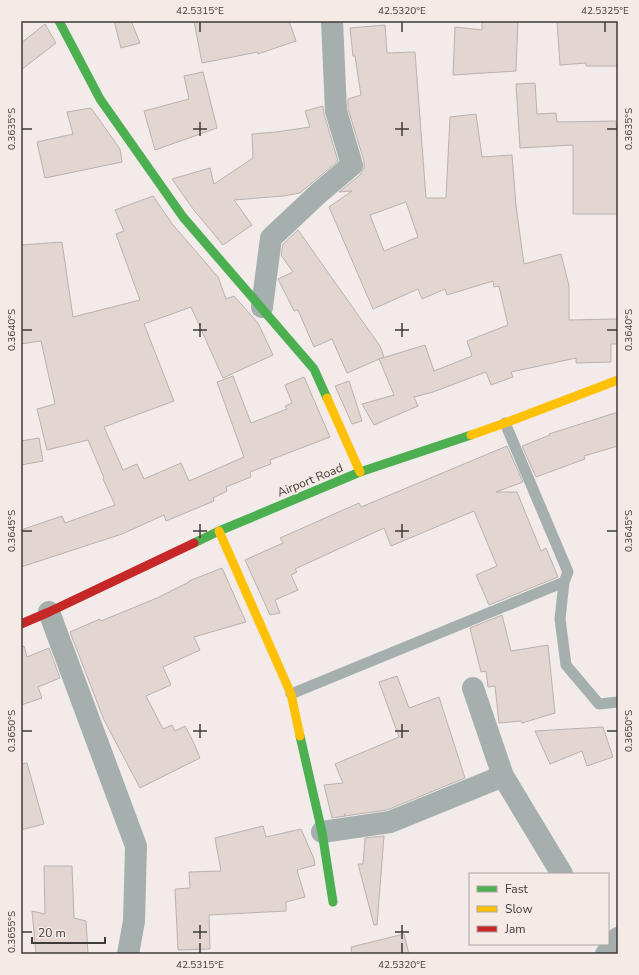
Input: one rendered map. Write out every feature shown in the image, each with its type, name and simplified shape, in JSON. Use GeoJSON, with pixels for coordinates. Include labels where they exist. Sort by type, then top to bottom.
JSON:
{"type":"FeatureCollection","features":[{"type":"Feature","properties":{"kind":"street"},"geometry":{"type":"LineString","coordinates":[[59,21],[100,99],[183,217],[314,369],[360,472]]}},
{"type":"Feature","properties":{"kind":"street"},"geometry":{"type":"LineString","coordinates":[[262,307],[272,238],[320,192],[352,165],[336,111],[332,21]]}},
{"type":"Feature","properties":{"kind":"street","name":"Airport Road"},"geometry":{"type":"LineString","coordinates":[[21,624],[219,531],[360,472],[505,423],[618,380]]}},
{"type":"Feature","properties":{"kind":"street"},"geometry":{"type":"LineString","coordinates":[[219,531],[291,694],[322,832],[332,902]]}},
{"type":"Feature","properties":{"kind":"street"},"geometry":{"type":"LineString","coordinates":[[49,612],[136,846],[134,921],[128,954]]}},
{"type":"Feature","properties":{"kind":"street"},"geometry":{"type":"LineString","coordinates":[[473,688],[503,776],[561,873]]}},
{"type":"Feature","properties":{"kind":"street"},"geometry":{"type":"LineString","coordinates":[[322,832],[390,822],[503,776]]}},
{"type":"Feature","properties":{"kind":"lane"},"geometry":{"type":"LineString","coordinates":[[505,423],[568,572],[564,582],[560,619],[566,665],[599,704],[618,702]]}},
{"type":"Feature","properties":{"kind":"lane"},"geometry":{"type":"LineString","coordinates":[[291,694],[564,582]]}},
{"type":"Feature","properties":{"kind":"building"},"geometry":{"type":"Polygon","coordinates":[[[114,21],[131,21],[140,43],[121,48],[114,21]]]}},
{"type":"Feature","properties":{"kind":"building"},"geometry":{"type":"Polygon","coordinates":[[[194,21],[289,21],[296,41],[258,54],[258,52],[202,63],[194,21]]]}},
{"type":"Feature","properties":{"kind":"building"},"geometry":{"type":"Polygon","coordinates":[[[482,21],[518,21],[516,71],[453,75],[455,27],[482,30],[482,21]]]}},
{"type":"Feature","properties":{"kind":"building"},"geometry":{"type":"Polygon","coordinates":[[[557,21],[618,21],[618,66],[586,66],[586,63],[560,65],[557,21]]]}},
{"type":"Feature","properties":{"kind":"building"},"geometry":{"type":"Polygon","coordinates":[[[45,24],[56,43],[21,70],[21,43],[45,24]]]}},
{"type":"Feature","properties":{"kind":"building"},"geometry":{"type":"Polygon","coordinates":[[[385,25],[387,53],[415,52],[426,198],[446,198],[450,117],[476,114],[482,157],[512,155],[516,206],[524,264],[561,254],[569,286],[569,320],[618,319],[618,344],[611,344],[611,362],[576,363],[576,358],[511,372],[513,377],[491,385],[486,372],[433,392],[414,397],[418,406],[374,425],[362,404],[394,395],[379,359],[425,345],[434,371],[472,356],[467,341],[508,325],[499,286],[494,287],[493,281],[447,295],[445,289],[422,299],[418,289],[373,309],[329,207],[352,191],[339,192],[360,175],[364,168],[364,161],[348,109],[348,99],[361,95],[355,56],[353,56],[350,28],[385,25]],[[406,202],[370,215],[384,251],[418,237],[406,202]]]}},
{"type":"Feature","properties":{"kind":"building"},"geometry":{"type":"Polygon","coordinates":[[[203,72],[217,128],[155,150],[144,111],[189,99],[184,76],[203,72]]]}},
{"type":"Feature","properties":{"kind":"building"},"geometry":{"type":"Polygon","coordinates":[[[535,83],[537,114],[556,113],[557,122],[616,121],[618,153],[618,214],[573,214],[573,145],[520,148],[516,84],[535,83]]]}},
{"type":"Feature","properties":{"kind":"building"},"geometry":{"type":"Polygon","coordinates":[[[323,106],[338,161],[300,193],[234,200],[252,225],[223,245],[193,209],[172,179],[210,168],[214,184],[253,158],[252,134],[310,127],[305,111],[323,106]]]}},
{"type":"Feature","properties":{"kind":"building"},"geometry":{"type":"Polygon","coordinates":[[[91,108],[120,149],[122,162],[45,178],[37,142],[73,134],[67,112],[91,108]]]}},
{"type":"Feature","properties":{"kind":"building"},"geometry":{"type":"Polygon","coordinates":[[[153,196],[173,225],[218,277],[226,299],[234,296],[258,323],[273,355],[223,378],[191,307],[144,324],[174,401],[104,427],[123,470],[137,464],[144,479],[181,463],[189,481],[244,457],[217,382],[233,376],[251,423],[287,409],[285,406],[292,403],[285,385],[304,377],[330,437],[270,460],[271,464],[250,472],[251,477],[226,487],[227,491],[213,498],[214,501],[166,521],[164,515],[122,534],[21,567],[21,530],[62,516],[65,523],[115,505],[88,440],[47,450],[37,409],[55,404],[41,341],[21,344],[21,245],[62,242],[73,317],[140,300],[116,234],[124,231],[115,210],[153,196]]]}},
{"type":"Feature","properties":{"kind":"building"},"geometry":{"type":"Polygon","coordinates":[[[298,230],[380,346],[384,357],[347,373],[332,339],[314,347],[298,310],[294,311],[278,279],[293,272],[281,255],[283,244],[298,230]]]}},
{"type":"Feature","properties":{"kind":"building"},"geometry":{"type":"Polygon","coordinates":[[[349,381],[362,421],[352,424],[335,386],[349,381]]]}},
{"type":"Feature","properties":{"kind":"building"},"geometry":{"type":"Polygon","coordinates":[[[618,412],[618,446],[584,456],[585,459],[536,477],[522,446],[550,435],[549,434],[618,412]]]}},
{"type":"Feature","properties":{"kind":"building"},"geometry":{"type":"Polygon","coordinates":[[[39,438],[43,461],[21,465],[21,441],[39,438]]]}},
{"type":"Feature","properties":{"kind":"building"},"geometry":{"type":"Polygon","coordinates":[[[507,446],[523,482],[496,492],[517,492],[541,551],[546,548],[558,577],[489,605],[476,575],[497,566],[474,511],[391,546],[384,528],[295,569],[297,572],[291,575],[298,590],[275,600],[280,613],[270,615],[245,560],[283,543],[280,538],[359,503],[361,507],[507,446]]]}},
{"type":"Feature","properties":{"kind":"building"},"geometry":{"type":"Polygon","coordinates":[[[222,568],[246,622],[194,637],[200,650],[163,667],[171,685],[146,696],[163,729],[172,725],[175,731],[185,726],[200,758],[140,788],[104,720],[70,632],[157,598],[189,581],[222,568]]]}},
{"type":"Feature","properties":{"kind":"building"},"geometry":{"type":"Polygon","coordinates":[[[502,615],[511,651],[548,645],[555,713],[522,723],[521,721],[499,723],[495,686],[488,687],[486,671],[481,672],[470,628],[502,615]]]}},
{"type":"Feature","properties":{"kind":"building"},"geometry":{"type":"Polygon","coordinates":[[[24,646],[27,657],[49,648],[60,678],[38,687],[42,698],[21,705],[21,647],[24,646]]]}},
{"type":"Feature","properties":{"kind":"building"},"geometry":{"type":"Polygon","coordinates":[[[397,676],[409,708],[439,697],[465,778],[387,810],[332,818],[324,785],[343,783],[335,764],[399,737],[379,682],[397,676]]]}},
{"type":"Feature","properties":{"kind":"building"},"geometry":{"type":"Polygon","coordinates":[[[603,727],[613,757],[587,766],[582,751],[550,764],[535,731],[603,727]]]}},
{"type":"Feature","properties":{"kind":"building"},"geometry":{"type":"Polygon","coordinates":[[[27,763],[44,824],[21,830],[21,764],[27,763]]]}},
{"type":"Feature","properties":{"kind":"building"},"geometry":{"type":"Polygon","coordinates":[[[263,826],[266,837],[301,829],[314,859],[315,865],[297,870],[305,897],[286,902],[286,911],[209,915],[210,949],[178,950],[175,889],[190,888],[189,872],[221,871],[215,838],[263,826]]]}},
{"type":"Feature","properties":{"kind":"building"},"geometry":{"type":"Polygon","coordinates":[[[384,836],[377,925],[374,925],[358,864],[363,864],[365,838],[384,836]]]}},
{"type":"Feature","properties":{"kind":"building"},"geometry":{"type":"Polygon","coordinates":[[[44,866],[72,866],[74,918],[86,921],[88,954],[36,954],[32,911],[45,914],[44,866]]]}},
{"type":"Feature","properties":{"kind":"building"},"geometry":{"type":"Polygon","coordinates":[[[404,934],[409,954],[352,954],[351,947],[404,934]]]}},
{"type":"Feature","properties":{"kind":"traffic: fast"},"geometry":{"type":"LineString","coordinates":[[59,21],[100,99],[183,217],[314,369],[327,398]]}},
{"type":"Feature","properties":{"kind":"traffic: fast"},"geometry":{"type":"LineString","coordinates":[[194,543],[219,531],[360,472],[471,435]]}},
{"type":"Feature","properties":{"kind":"traffic: fast"},"geometry":{"type":"LineString","coordinates":[[300,736],[322,832],[333,902]]}},
{"type":"Feature","properties":{"kind":"traffic: slow"},"geometry":{"type":"LineString","coordinates":[[471,435],[618,380]]}},
{"type":"Feature","properties":{"kind":"traffic: slow"},"geometry":{"type":"LineString","coordinates":[[327,398],[360,472]]}},
{"type":"Feature","properties":{"kind":"traffic: slow"},"geometry":{"type":"LineString","coordinates":[[219,531],[291,694],[300,736]]}},
{"type":"Feature","properties":{"kind":"traffic: jam"},"geometry":{"type":"LineString","coordinates":[[21,624],[194,543]]}}]}
